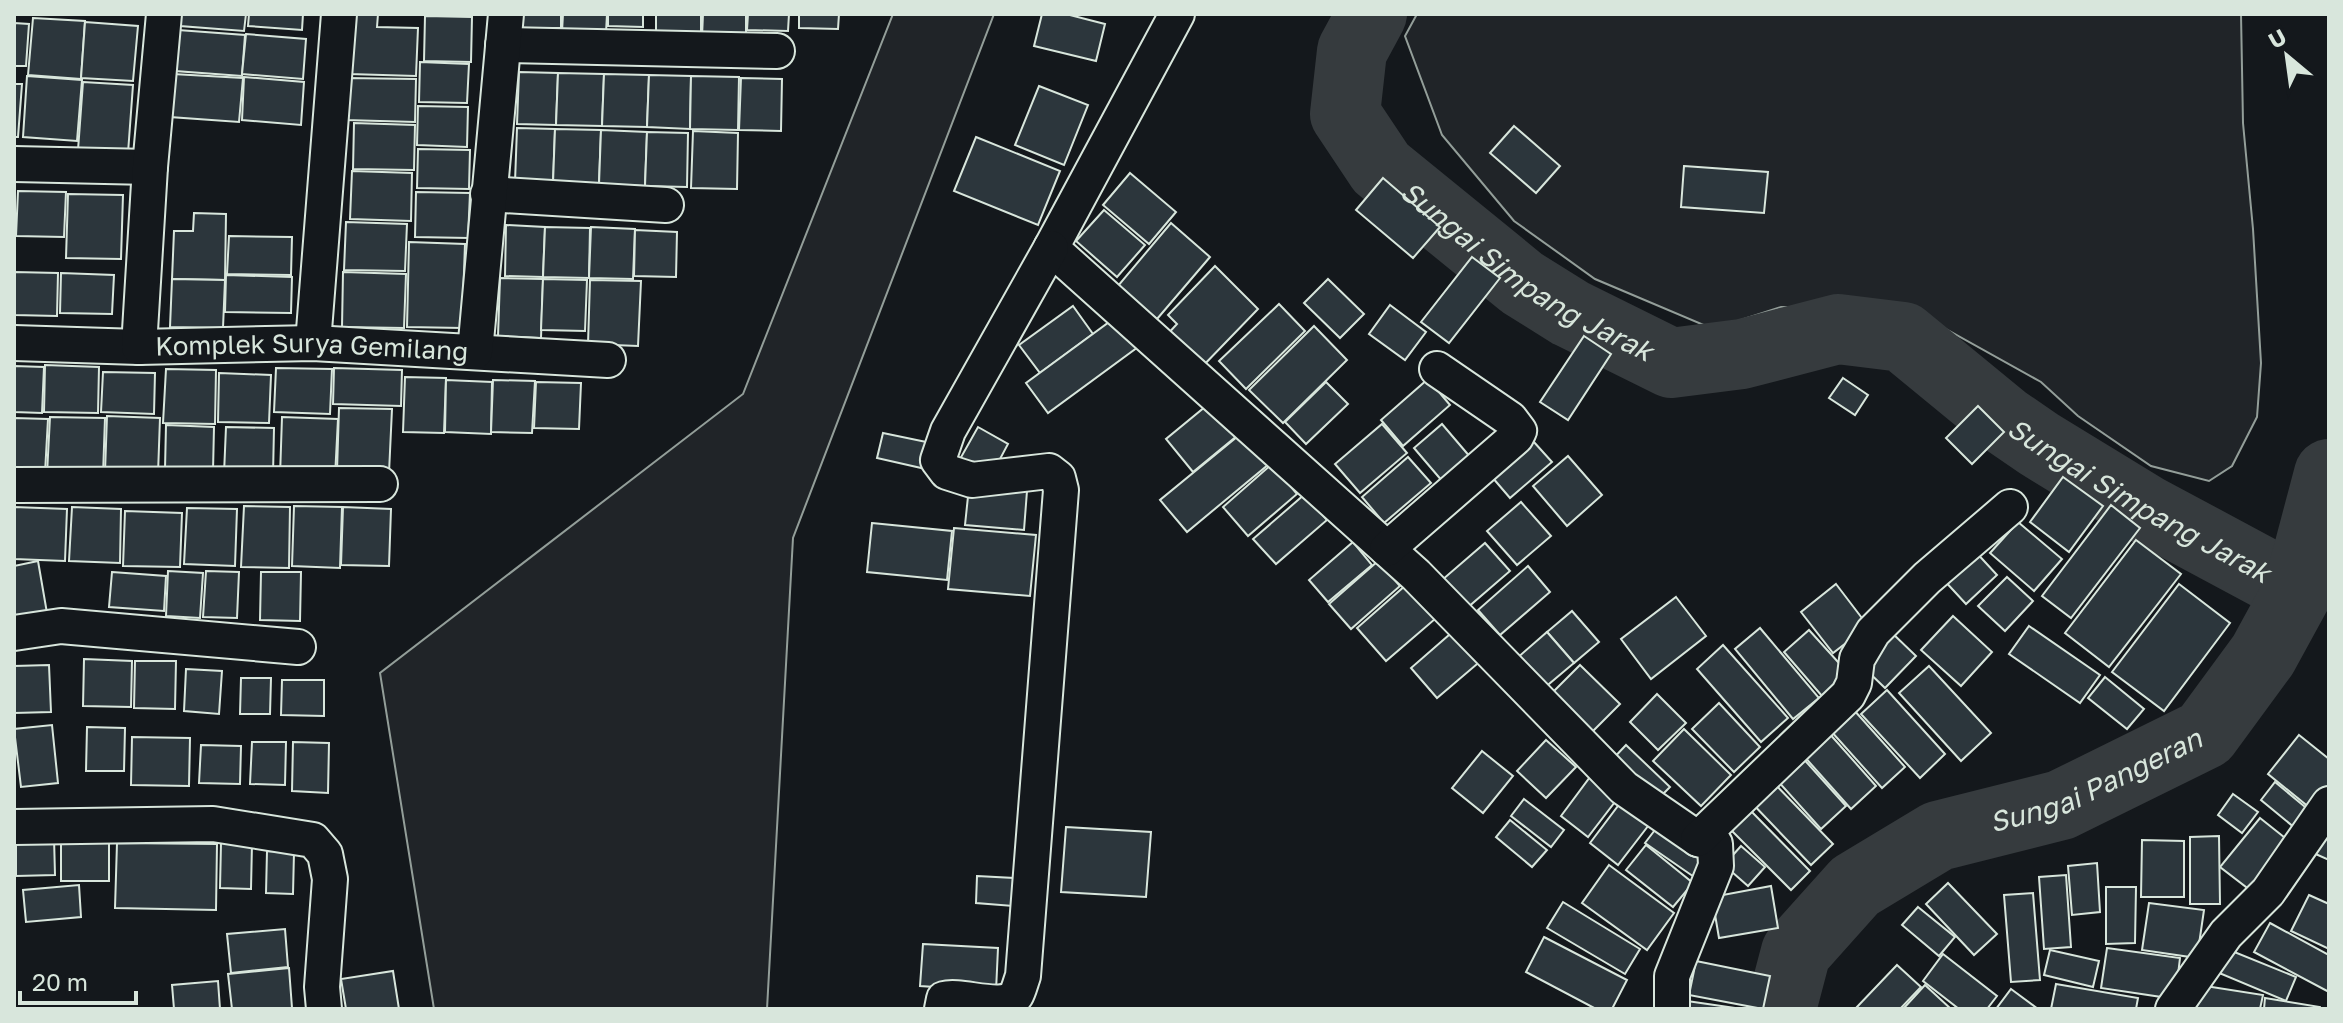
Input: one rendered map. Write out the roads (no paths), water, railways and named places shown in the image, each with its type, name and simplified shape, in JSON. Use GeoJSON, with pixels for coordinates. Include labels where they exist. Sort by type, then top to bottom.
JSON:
{"type":"FeatureCollection","features":[{"type":"Feature","properties":{"kind":"street"},"geometry":{"type":"LineString","coordinates":[[139,347],[150,167],[164,14]]}},
{"type":"Feature","properties":{"kind":"street"},"geometry":{"type":"LineString","coordinates":[[313,343],[339,14]]}},
{"type":"Feature","properties":{"kind":"street"},"geometry":{"type":"LineString","coordinates":[[942,1009],[944,999],[952,997],[996,1003],[1010,1001],[1016,996],[1023,976],[1061,490],[1058,478],[1049,471],[972,480],[947,472],[938,460],[948,431],[1177,14]]}},
{"type":"Feature","properties":{"kind":"street"},"geometry":{"type":"LineString","coordinates":[[475,352],[505,30],[777,51]]}},
{"type":"Feature","properties":{"kind":"street"},"geometry":{"type":"LineString","coordinates":[[14,164],[150,167]]}},
{"type":"Feature","properties":{"kind":"street"},"geometry":{"type":"LineString","coordinates":[[488,194],[666,205]]}},
{"type":"Feature","properties":{"kind":"street"},"geometry":{"type":"LineString","coordinates":[[1051,248],[1416,575],[1624,788],[1698,839],[1715,844],[1716,866],[1672,976],[1672,1009]]}},
{"type":"Feature","properties":{"kind":"street","name":"Komplek Surya Gemilang"},"geometry":{"type":"LineString","coordinates":[[14,343],[139,347],[313,343],[608,360]]}},
{"type":"Feature","properties":{"kind":"street"},"geometry":{"type":"LineString","coordinates":[[1387,549],[1516,437],[1519,431],[1510,419],[1437,369]]}},
{"type":"Feature","properties":{"kind":"street"},"geometry":{"type":"LineString","coordinates":[[14,485],[380,484]]}},
{"type":"Feature","properties":{"kind":"street"},"geometry":{"type":"LineString","coordinates":[[1698,839],[1848,695],[1854,683],[1857,659],[1873,632],[1927,578],[2010,507]]}},
{"type":"Feature","properties":{"kind":"street"},"geometry":{"type":"LineString","coordinates":[[14,633],[61,626],[298,647]]}},
{"type":"Feature","properties":{"kind":"street"},"geometry":{"type":"LineString","coordinates":[[2173,1009],[2226,934],[2268,892],[2329,804]]}},
{"type":"Feature","properties":{"kind":"street"},"geometry":{"type":"LineString","coordinates":[[14,827],[213,824],[313,840],[325,854],[330,879],[322,987],[324,1009]]}},
{"type":"Feature","properties":{"kind":"waterway","name":"Sungai Simpang Jarak"},"geometry":{"type":"LineString","coordinates":[[1372,14],[1352,51],[1345,114],[1381,168],[1522,283],[1570,313],[1671,363],[1742,354],[1838,329],[1903,337],[2004,420],[2039,444],[2147,510],[2298,591]]}},
{"type":"Feature","properties":{"kind":"waterway","name":"Sungai Pangeran"},"geometry":{"type":"LineString","coordinates":[[1781,1009],[1796,952],[1855,886],[1938,836],[2061,805],[2205,734],[2263,655],[2298,591],[2329,474]]}}]}
